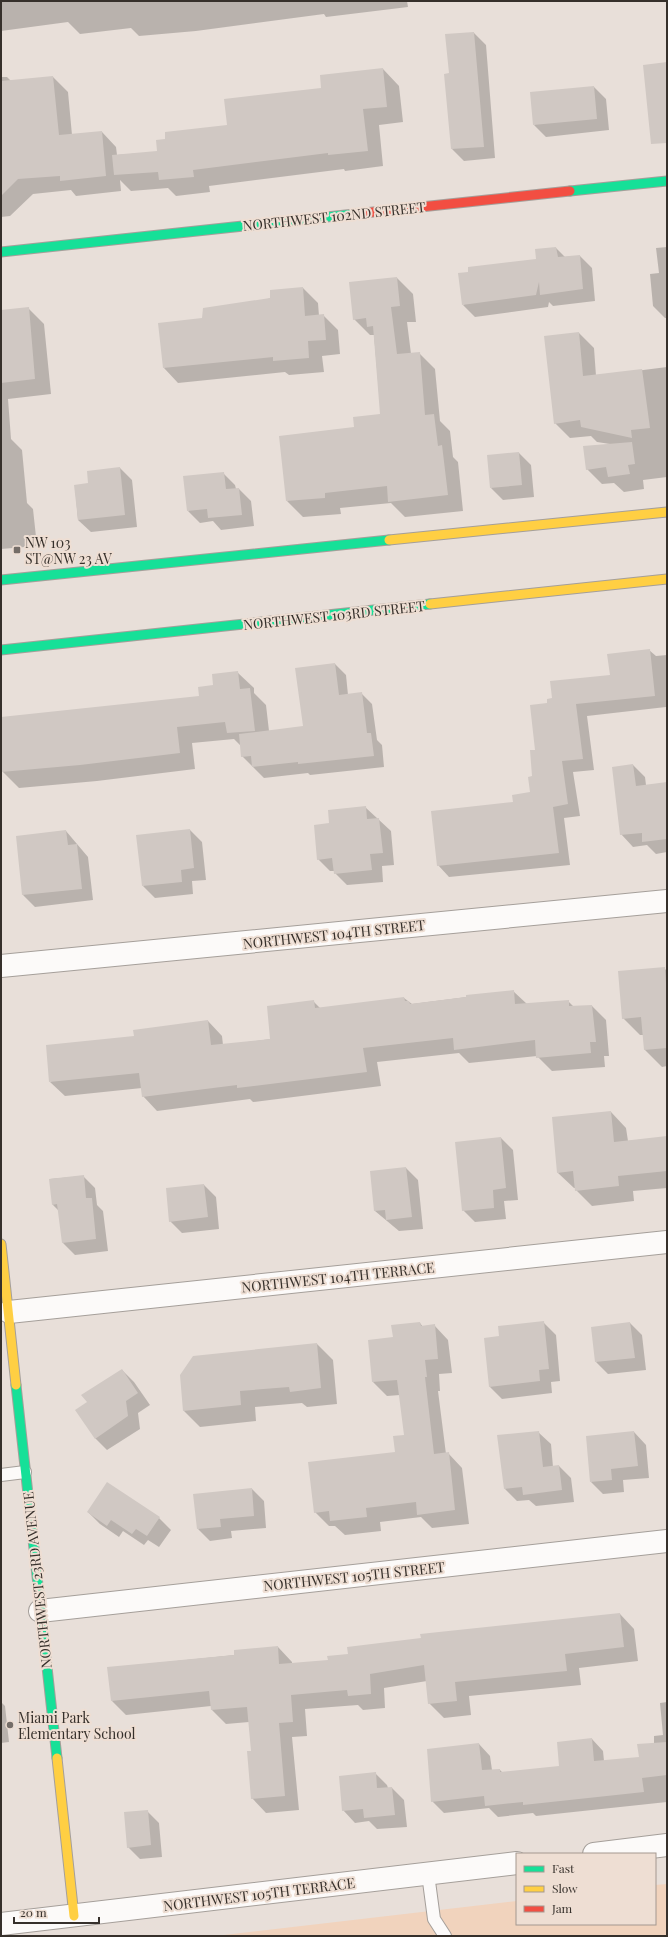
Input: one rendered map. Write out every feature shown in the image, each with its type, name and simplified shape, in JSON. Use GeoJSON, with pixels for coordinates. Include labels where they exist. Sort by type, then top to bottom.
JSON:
{"type":"FeatureCollection","features":[{"type":"Feature","properties":{"kind":"street","name":"NORTHWEST 102ND STREET"},"geometry":{"type":"LineString","coordinates":[[1,252],[667,181]]}},
{"type":"Feature","properties":{"kind":"street"},"geometry":{"type":"LineString","coordinates":[[1,580],[667,512]]}},
{"type":"Feature","properties":{"kind":"street","name":"NORTHWEST 103RD STREET"},"geometry":{"type":"LineString","coordinates":[[1,650],[667,579]]}},
{"type":"Feature","properties":{"kind":"street","name":"NORTHWEST 104TH STREET"},"geometry":{"type":"LineString","coordinates":[[1,966],[667,901]]}},
{"type":"Feature","properties":{"kind":"street","name":"NORTHWEST 104TH TERRACE"},"geometry":{"type":"LineString","coordinates":[[9,1312],[667,1242]]}},
{"type":"Feature","properties":{"kind":"street","name":"NORTHWEST 23RD AVENUE"},"geometry":{"type":"LineString","coordinates":[[1,1244],[9,1312],[7,1350],[25,1472],[74,1916]]}},
{"type":"Feature","properties":{"kind":"street","name":"NORTHWEST 105TH STREET"},"geometry":{"type":"LineString","coordinates":[[40,1611],[667,1541]]}},
{"type":"Feature","properties":{"kind":"street"},"geometry":{"type":"LineString","coordinates":[[602,1853],[667,1845]]}},
{"type":"Feature","properties":{"kind":"street","name":"NORTHWEST 105TH TERRACE"},"geometry":{"type":"LineString","coordinates":[[1,1924],[516,1863]]}},
{"type":"Feature","properties":{"kind":"lane"},"geometry":{"type":"LineString","coordinates":[[1,1475],[25,1472]]}},
{"type":"Feature","properties":{"kind":"lane"},"geometry":{"type":"LineString","coordinates":[[428,1874],[434,1919],[445,1936]]}},
{"type":"Feature","properties":{"kind":"shaded area"},"geometry":{"type":"Polygon","coordinates":[[[667,1884],[667,1936],[215,1936],[516,1901],[516,1925],[656,1925],[656,1885],[667,1884]]]}},
{"type":"Feature","properties":{"kind":"building"},"geometry":{"type":"Polygon","coordinates":[[[474,32],[484,147],[451,149],[444,74],[449,73],[445,34],[474,32]]]}},
{"type":"Feature","properties":{"kind":"building"},"geometry":{"type":"Polygon","coordinates":[[[667,62],[667,143],[651,144],[643,65],[667,62]]]}},
{"type":"Feature","properties":{"kind":"building"},"geometry":{"type":"Polygon","coordinates":[[[383,68],[387,107],[363,109],[368,151],[328,155],[328,153],[193,170],[194,177],[159,180],[158,172],[114,175],[112,155],[157,151],[156,140],[165,139],[165,132],[227,125],[224,99],[321,88],[320,75],[383,68]]]}},
{"type":"Feature","properties":{"kind":"building"},"geometry":{"type":"Polygon","coordinates":[[[53,76],[59,135],[102,131],[106,176],[60,181],[60,176],[18,179],[1,196],[1,81],[53,76]]]}},
{"type":"Feature","properties":{"kind":"building"},"geometry":{"type":"Polygon","coordinates":[[[594,86],[597,119],[533,125],[530,92],[594,86]]]}},
{"type":"Feature","properties":{"kind":"building"},"geometry":{"type":"Polygon","coordinates":[[[556,247],[558,257],[580,255],[583,289],[540,295],[539,282],[536,295],[462,305],[458,273],[468,272],[468,267],[536,259],[535,249],[556,247]]]}},
{"type":"Feature","properties":{"kind":"building"},"geometry":{"type":"Polygon","coordinates":[[[397,277],[400,306],[391,307],[397,354],[420,352],[425,415],[434,414],[438,446],[442,445],[448,495],[388,502],[387,486],[325,493],[325,498],[286,501],[279,436],[354,427],[353,417],[380,414],[373,326],[367,327],[366,318],[353,320],[349,282],[397,277]]]}},
{"type":"Feature","properties":{"kind":"building"},"geometry":{"type":"Polygon","coordinates":[[[303,287],[305,316],[324,314],[326,340],[308,341],[309,358],[273,361],[273,357],[163,368],[158,323],[202,318],[203,308],[270,298],[270,290],[303,287]]]}},
{"type":"Feature","properties":{"kind":"building"},"geometry":{"type":"Polygon","coordinates":[[[29,307],[35,379],[1,383],[1,310],[29,307]]]}},
{"type":"Feature","properties":{"kind":"building"},"geometry":{"type":"Polygon","coordinates":[[[579,332],[583,376],[642,369],[650,428],[631,430],[632,438],[581,427],[580,420],[554,424],[544,336],[579,332]]]}},
{"type":"Feature","properties":{"kind":"building"},"geometry":{"type":"Polygon","coordinates":[[[632,442],[635,464],[628,465],[630,474],[608,477],[606,467],[586,470],[583,446],[632,442]]]}},
{"type":"Feature","properties":{"kind":"building"},"geometry":{"type":"Polygon","coordinates":[[[519,452],[522,485],[490,488],[487,455],[519,452]]]}},
{"type":"Feature","properties":{"kind":"building"},"geometry":{"type":"Polygon","coordinates":[[[120,467],[125,515],[78,520],[74,485],[88,483],[87,471],[120,467]]]}},
{"type":"Feature","properties":{"kind":"building"},"geometry":{"type":"Polygon","coordinates":[[[224,472],[226,489],[239,488],[242,515],[208,518],[207,509],[187,511],[183,476],[224,472]]]}},
{"type":"Feature","properties":{"kind":"building"},"geometry":{"type":"Polygon","coordinates":[[[650,649],[655,696],[576,704],[583,759],[562,761],[568,804],[553,807],[559,853],[437,866],[431,811],[513,802],[512,795],[530,792],[528,777],[532,776],[530,750],[535,750],[530,705],[547,703],[547,699],[552,698],[550,681],[610,675],[607,654],[650,649]]]}},
{"type":"Feature","properties":{"kind":"building"},"geometry":{"type":"Polygon","coordinates":[[[335,663],[339,695],[362,692],[367,733],[371,733],[374,756],[252,767],[251,756],[241,757],[239,734],[303,726],[295,668],[335,663]]]}},
{"type":"Feature","properties":{"kind":"building"},"geometry":{"type":"Polygon","coordinates":[[[238,671],[240,689],[250,688],[255,731],[227,733],[225,722],[177,727],[180,753],[80,765],[1,772],[1,717],[199,696],[198,687],[213,685],[212,674],[238,671]]]}},
{"type":"Feature","properties":{"kind":"building"},"geometry":{"type":"Polygon","coordinates":[[[633,764],[636,786],[667,782],[667,839],[642,842],[642,833],[620,835],[612,767],[633,764]]]}},
{"type":"Feature","properties":{"kind":"building"},"geometry":{"type":"Polygon","coordinates":[[[366,806],[367,819],[379,818],[383,853],[370,854],[372,870],[334,874],[332,858],[317,860],[314,825],[329,823],[328,810],[366,806]]]}},
{"type":"Feature","properties":{"kind":"building"},"geometry":{"type":"Polygon","coordinates":[[[190,829],[194,868],[181,870],[182,882],[142,886],[136,835],[190,829]]]}},
{"type":"Feature","properties":{"kind":"building"},"geometry":{"type":"Polygon","coordinates":[[[66,830],[68,845],[77,844],[82,889],[22,895],[16,836],[66,830]]]}},
{"type":"Feature","properties":{"kind":"building"},"geometry":{"type":"Polygon","coordinates":[[[665,967],[667,999],[667,1048],[644,1050],[641,1017],[622,1019],[618,971],[665,967]]]}},
{"type":"Feature","properties":{"kind":"building"},"geometry":{"type":"Polygon","coordinates":[[[514,990],[515,1004],[569,1000],[569,1006],[592,1005],[596,1042],[590,1042],[591,1053],[536,1058],[535,1040],[454,1050],[453,1038],[363,1048],[367,1072],[237,1088],[237,1085],[142,1097],[139,1073],[49,1082],[46,1045],[134,1036],[133,1030],[208,1020],[211,1045],[270,1039],[267,1006],[314,1000],[315,1008],[404,997],[405,1001],[409,1001],[410,1004],[466,997],[466,995],[514,990]]]}},
{"type":"Feature","properties":{"kind":"building"},"geometry":{"type":"Polygon","coordinates":[[[611,1111],[614,1142],[667,1136],[667,1171],[618,1176],[619,1186],[575,1191],[573,1171],[557,1173],[552,1117],[611,1111]]]}},
{"type":"Feature","properties":{"kind":"building"},"geometry":{"type":"Polygon","coordinates":[[[501,1137],[506,1188],[493,1190],[494,1208],[462,1211],[455,1142],[501,1137]]]}},
{"type":"Feature","properties":{"kind":"building"},"geometry":{"type":"Polygon","coordinates":[[[406,1167],[412,1217],[386,1220],[385,1210],[374,1211],[370,1171],[406,1167]]]}},
{"type":"Feature","properties":{"kind":"building"},"geometry":{"type":"Polygon","coordinates":[[[84,1175],[86,1198],[92,1198],[96,1239],[62,1243],[57,1204],[52,1205],[49,1179],[84,1175]]]}},
{"type":"Feature","properties":{"kind":"building"},"geometry":{"type":"Polygon","coordinates":[[[204,1184],[208,1217],[169,1222],[166,1188],[204,1184]]]}},
{"type":"Feature","properties":{"kind":"building"},"geometry":{"type":"Polygon","coordinates":[[[544,1321],[549,1369],[539,1370],[540,1381],[489,1387],[484,1338],[499,1336],[498,1326],[544,1321]]]}},
{"type":"Feature","properties":{"kind":"building"},"geometry":{"type":"Polygon","coordinates":[[[420,1322],[421,1326],[435,1324],[438,1359],[425,1360],[427,1377],[425,1377],[434,1454],[449,1452],[455,1510],[417,1515],[416,1502],[366,1508],[367,1517],[330,1521],[329,1511],[314,1513],[308,1462],[395,1452],[393,1436],[404,1435],[397,1380],[372,1382],[368,1340],[393,1337],[391,1325],[420,1322]]]}},
{"type":"Feature","properties":{"kind":"building"},"geometry":{"type":"Polygon","coordinates":[[[630,1322],[635,1358],[595,1362],[591,1327],[630,1322]]]}},
{"type":"Feature","properties":{"kind":"building"},"geometry":{"type":"Polygon","coordinates":[[[317,1343],[321,1388],[290,1392],[289,1387],[240,1391],[241,1405],[183,1411],[180,1375],[193,1356],[317,1343]]]}},
{"type":"Feature","properties":{"kind":"building"},"geometry":{"type":"Polygon","coordinates":[[[122,1369],[138,1393],[126,1401],[128,1416],[95,1439],[75,1410],[87,1402],[81,1395],[122,1369]]]}},
{"type":"Feature","properties":{"kind":"building"},"geometry":{"type":"Polygon","coordinates":[[[539,1431],[543,1467],[559,1465],[562,1490],[523,1495],[522,1487],[504,1489],[497,1435],[539,1431]]]}},
{"type":"Feature","properties":{"kind":"building"},"geometry":{"type":"Polygon","coordinates":[[[634,1431],[638,1466],[611,1469],[612,1480],[590,1482],[586,1436],[634,1431]]]}},
{"type":"Feature","properties":{"kind":"building"},"geometry":{"type":"Polygon","coordinates":[[[107,1482],[160,1517],[147,1536],[136,1529],[132,1534],[111,1520],[107,1526],[87,1512],[107,1482]]]}},
{"type":"Feature","properties":{"kind":"building"},"geometry":{"type":"Polygon","coordinates":[[[252,1488],[254,1516],[220,1519],[221,1527],[197,1529],[193,1494],[252,1488]]]}},
{"type":"Feature","properties":{"kind":"building"},"geometry":{"type":"Polygon","coordinates":[[[620,1613],[624,1647],[565,1654],[567,1671],[455,1682],[457,1701],[428,1704],[424,1665],[370,1674],[371,1694],[348,1696],[347,1690],[291,1695],[293,1722],[279,1723],[285,1796],[251,1799],[247,1751],[251,1751],[247,1707],[211,1710],[209,1691],[111,1701],[107,1667],[234,1655],[234,1650],[278,1646],[279,1664],[328,1660],[327,1656],[348,1654],[347,1647],[421,1638],[420,1634],[620,1613]]]}},
{"type":"Feature","properties":{"kind":"building"},"geometry":{"type":"Polygon","coordinates":[[[592,1738],[594,1761],[639,1757],[637,1744],[667,1742],[667,1775],[642,1778],[644,1792],[523,1805],[523,1802],[485,1806],[484,1796],[431,1802],[427,1749],[479,1743],[482,1770],[500,1769],[500,1772],[559,1766],[557,1742],[592,1738]]]}},
{"type":"Feature","properties":{"kind":"building"},"geometry":{"type":"Polygon","coordinates":[[[376,1772],[377,1788],[392,1787],[395,1815],[364,1818],[363,1809],[342,1811],[339,1776],[376,1772]]]}},
{"type":"Feature","properties":{"kind":"building"},"geometry":{"type":"Polygon","coordinates":[[[148,1810],[151,1845],[127,1848],[124,1812],[148,1810]]]}},
{"type":"Feature","properties":{"kind":"traffic: fast"},"geometry":{"type":"LineString","coordinates":[[570,191],[667,181]]}},
{"type":"Feature","properties":{"kind":"traffic: fast"},"geometry":{"type":"LineString","coordinates":[[1,252],[364,213]]}},
{"type":"Feature","properties":{"kind":"traffic: fast"},"geometry":{"type":"LineString","coordinates":[[1,580],[389,540]]}},
{"type":"Feature","properties":{"kind":"traffic: fast"},"geometry":{"type":"LineString","coordinates":[[1,650],[430,604]]}},
{"type":"Feature","properties":{"kind":"traffic: fast"},"geometry":{"type":"LineString","coordinates":[[16,1385],[57,1758]]}},
{"type":"Feature","properties":{"kind":"traffic: slow"},"geometry":{"type":"LineString","coordinates":[[389,540],[667,512]]}},
{"type":"Feature","properties":{"kind":"traffic: slow"},"geometry":{"type":"LineString","coordinates":[[430,604],[667,579]]}},
{"type":"Feature","properties":{"kind":"traffic: slow"},"geometry":{"type":"LineString","coordinates":[[1,1244],[16,1385]]}},
{"type":"Feature","properties":{"kind":"traffic: slow"},"geometry":{"type":"LineString","coordinates":[[57,1758],[74,1916]]}},
{"type":"Feature","properties":{"kind":"traffic: jam"},"geometry":{"type":"LineString","coordinates":[[364,213],[570,191]]}},
{"type":"Feature","properties":{"kind":"place","name":"NW 103 ST@NW 23 AV"},"geometry":{"type":"Point","coordinates":[17,550]}},
{"type":"Feature","properties":{"kind":"place","name":"Miami Park Elementary School"},"geometry":{"type":"Point","coordinates":[10,1725]}}]}
